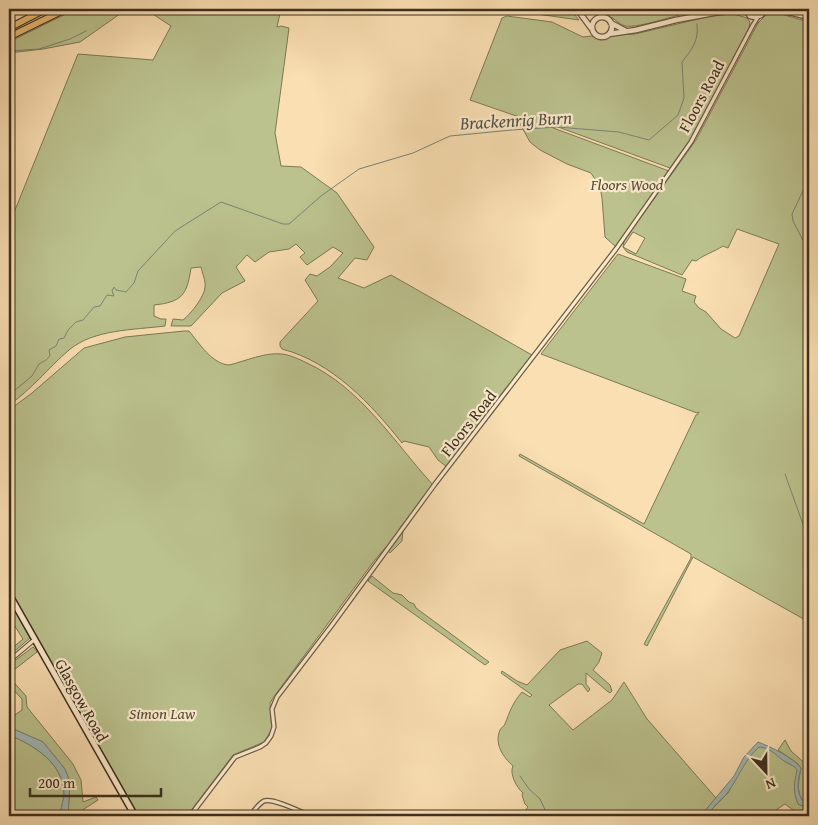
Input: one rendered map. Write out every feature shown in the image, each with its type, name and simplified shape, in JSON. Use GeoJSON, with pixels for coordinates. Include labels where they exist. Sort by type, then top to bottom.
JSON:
{"type":"FeatureCollection","features":[{"type":"Feature","properties":{"kind":"highway"},"geometry":{"type":"LineString","coordinates":[[9,28],[46,9]]}},
{"type":"Feature","properties":{"kind":"highway"},"geometry":{"type":"LineString","coordinates":[[9,36],[66,9]]}},
{"type":"Feature","properties":{"kind":"main road","name":"Glasgow Road"},"geometry":{"type":"LineString","coordinates":[[9,594],[134,816]]}},
{"type":"Feature","properties":{"kind":"street"},"geometry":{"type":"LineString","coordinates":[[578,10],[595,35],[599,37],[734,9],[758,17],[764,11],[777,9],[809,17]]}},
{"type":"Feature","properties":{"kind":"street"},"geometry":{"type":"LineString","coordinates":[[578,10],[590,17],[606,18],[628,31]]}},
{"type":"Feature","properties":{"kind":"street"},"geometry":{"type":"LineString","coordinates":[[748,13],[753,25]]}},
{"type":"Feature","properties":{"kind":"street"},"geometry":{"type":"LineString","coordinates":[[592,29],[593,22],[600,17]]}},
{"type":"Feature","properties":{"kind":"street","name":"Floors Road"},"geometry":{"type":"LineString","coordinates":[[190,816],[235,756],[260,747],[271,736],[274,727],[272,709],[277,697],[435,484],[616,250],[691,142],[758,17]]}},
{"type":"Feature","properties":{"kind":"street"},"geometry":{"type":"LineString","coordinates":[[609,34],[612,28],[610,22]]}},
{"type":"Feature","properties":{"kind":"street"},"geometry":{"type":"LineString","coordinates":[[9,661],[34,640]]}},
{"type":"Feature","properties":{"kind":"street"},"geometry":{"type":"LineString","coordinates":[[250,816],[259,804],[266,801],[274,802],[311,816]]}},
{"type":"Feature","properties":{"kind":"green space"},"geometry":{"type":"Polygon","coordinates":[[[76,9],[127,9],[80,42],[9,53],[9,42],[76,9]]]}},
{"type":"Feature","properties":{"kind":"green space"},"geometry":{"type":"Polygon","coordinates":[[[145,9],[281,9],[277,27],[289,28],[275,133],[281,166],[301,167],[337,193],[374,247],[367,260],[355,258],[338,278],[364,288],[391,275],[532,355],[447,467],[438,460],[429,447],[404,441],[402,443],[364,400],[334,374],[300,355],[282,349],[280,346],[280,342],[318,301],[305,280],[310,274],[317,276],[330,267],[343,253],[333,247],[307,265],[300,257],[305,253],[296,244],[289,249],[269,252],[255,262],[247,255],[236,267],[245,281],[222,293],[191,326],[171,326],[173,319],[183,320],[189,314],[200,300],[204,291],[205,282],[201,267],[191,268],[182,296],[171,302],[154,305],[154,316],[166,319],[165,326],[102,334],[79,343],[69,350],[25,393],[9,405],[9,214],[13,215],[78,54],[153,60],[171,26],[145,9]]]}},
{"type":"Feature","properties":{"kind":"green space"},"geometry":{"type":"Polygon","coordinates":[[[502,9],[570,9],[579,20],[502,9]]]}},
{"type":"Feature","properties":{"kind":"green space"},"geometry":{"type":"Polygon","coordinates":[[[584,9],[701,9],[651,23],[625,26],[613,18],[591,13],[584,9]]]}},
{"type":"Feature","properties":{"kind":"green space"},"geometry":{"type":"Polygon","coordinates":[[[774,12],[809,22],[809,622],[693,557],[647,646],[644,644],[691,558],[691,554],[519,456],[520,454],[644,524],[699,412],[697,413],[541,354],[618,254],[686,279],[682,291],[696,296],[694,302],[721,329],[735,338],[739,336],[779,244],[737,229],[728,248],[723,246],[696,261],[692,260],[682,275],[627,252],[623,247],[624,241],[696,140],[758,23],[768,13],[774,12]],[[633,232],[623,247],[636,254],[645,238],[633,232]]]}},
{"type":"Feature","properties":{"kind":"green space","name":"Floors Wood"},"geometry":{"type":"Polygon","coordinates":[[[734,14],[747,18],[750,22],[749,28],[694,134],[670,168],[550,124],[548,126],[669,171],[616,247],[605,237],[600,187],[591,173],[567,164],[540,150],[530,142],[519,122],[522,118],[470,100],[502,18],[507,16],[552,22],[583,37],[592,36],[601,40],[613,35],[635,34],[711,16],[734,14]]]}},
{"type":"Feature","properties":{"kind":"green space","name":"Simon Law"},"geometry":{"type":"Polygon","coordinates":[[[189,331],[206,352],[223,364],[229,365],[262,356],[282,354],[301,360],[326,374],[344,387],[376,417],[433,485],[400,528],[403,530],[402,541],[390,553],[386,547],[374,561],[273,698],[270,703],[272,729],[264,742],[233,755],[187,816],[139,816],[9,588],[9,410],[32,393],[84,348],[125,337],[189,331]]]}},
{"type":"Feature","properties":{"kind":"green space"},"geometry":{"type":"Polygon","coordinates":[[[372,576],[393,593],[402,595],[414,604],[416,608],[489,662],[485,665],[368,581],[372,576]]]}},
{"type":"Feature","properties":{"kind":"green space"},"geometry":{"type":"Polygon","coordinates":[[[9,600],[30,638],[9,656],[9,651],[23,639],[9,617],[9,600]]]}},
{"type":"Feature","properties":{"kind":"green space"},"geometry":{"type":"Polygon","coordinates":[[[587,641],[602,653],[599,662],[593,670],[610,685],[612,691],[610,693],[607,691],[586,673],[586,684],[590,689],[588,692],[582,684],[578,684],[549,705],[573,730],[612,700],[624,682],[647,719],[716,798],[704,812],[706,816],[521,816],[528,807],[525,804],[523,793],[518,788],[513,777],[513,766],[500,750],[498,735],[522,692],[530,697],[532,695],[501,673],[502,671],[527,685],[560,650],[587,641]]]}},
{"type":"Feature","properties":{"kind":"green space"},"geometry":{"type":"Polygon","coordinates":[[[33,647],[37,652],[10,673],[9,677],[9,665],[33,647]]]}},
{"type":"Feature","properties":{"kind":"green space"},"geometry":{"type":"Polygon","coordinates":[[[9,677],[26,696],[27,707],[73,764],[81,780],[83,802],[96,797],[98,800],[81,811],[82,816],[68,816],[70,782],[65,769],[43,742],[9,727],[9,719],[22,710],[22,699],[9,685],[9,677]]]}},
{"type":"Feature","properties":{"kind":"green space"},"geometry":{"type":"Polygon","coordinates":[[[9,735],[28,744],[46,756],[53,764],[62,782],[64,793],[61,816],[9,816],[9,735]]]}},
{"type":"Feature","properties":{"kind":"green space"},"geometry":{"type":"Polygon","coordinates":[[[785,740],[791,751],[809,767],[809,798],[806,800],[802,800],[799,792],[801,768],[778,750],[785,740]]]}},
{"type":"Feature","properties":{"kind":"green space"},"geometry":{"type":"Polygon","coordinates":[[[757,747],[768,749],[798,770],[795,794],[798,804],[803,806],[809,802],[809,816],[801,816],[785,804],[767,816],[710,816],[712,809],[728,793],[742,767],[757,747]]]}},
{"type":"Feature","properties":{"kind":"water"},"geometry":{"type":"Polygon","coordinates":[[[9,727],[43,742],[65,769],[70,782],[68,816],[61,816],[64,793],[62,782],[53,764],[46,756],[28,744],[9,735],[9,727]]]}},
{"type":"Feature","properties":{"kind":"water"},"geometry":{"type":"Polygon","coordinates":[[[758,742],[787,756],[801,768],[798,788],[802,800],[809,798],[809,802],[803,806],[798,804],[795,791],[796,768],[769,750],[759,747],[746,763],[726,795],[714,806],[710,816],[706,816],[704,812],[734,776],[744,757],[758,742]]]}},
{"type":"Feature","properties":{"kind":"waterway","name":"Brackenrig Burn"},"geometry":{"type":"LineString","coordinates":[[9,395],[32,376],[39,364],[50,356],[49,350],[56,346],[59,339],[64,338],[68,330],[76,322],[83,320],[94,307],[100,306],[107,295],[114,296],[112,291],[114,287],[116,290],[126,292],[134,283],[138,271],[175,231],[221,202],[283,224],[289,224],[321,196],[359,169],[413,153],[450,136],[557,127],[619,132],[649,140],[678,115],[684,98],[682,62],[696,40],[697,24]]}},
{"type":"Feature","properties":{"kind":"waterway"},"geometry":{"type":"LineString","coordinates":[[9,51],[39,49],[70,39],[86,31]]}},
{"type":"Feature","properties":{"kind":"waterway"},"geometry":{"type":"LineString","coordinates":[[809,178],[792,214],[793,221],[809,252]]}},
{"type":"Feature","properties":{"kind":"waterway"},"geometry":{"type":"LineString","coordinates":[[785,474],[809,541]]}},
{"type":"Feature","properties":{"kind":"waterway"},"geometry":{"type":"LineString","coordinates":[[520,776],[529,789],[540,799],[548,816]]}}]}
